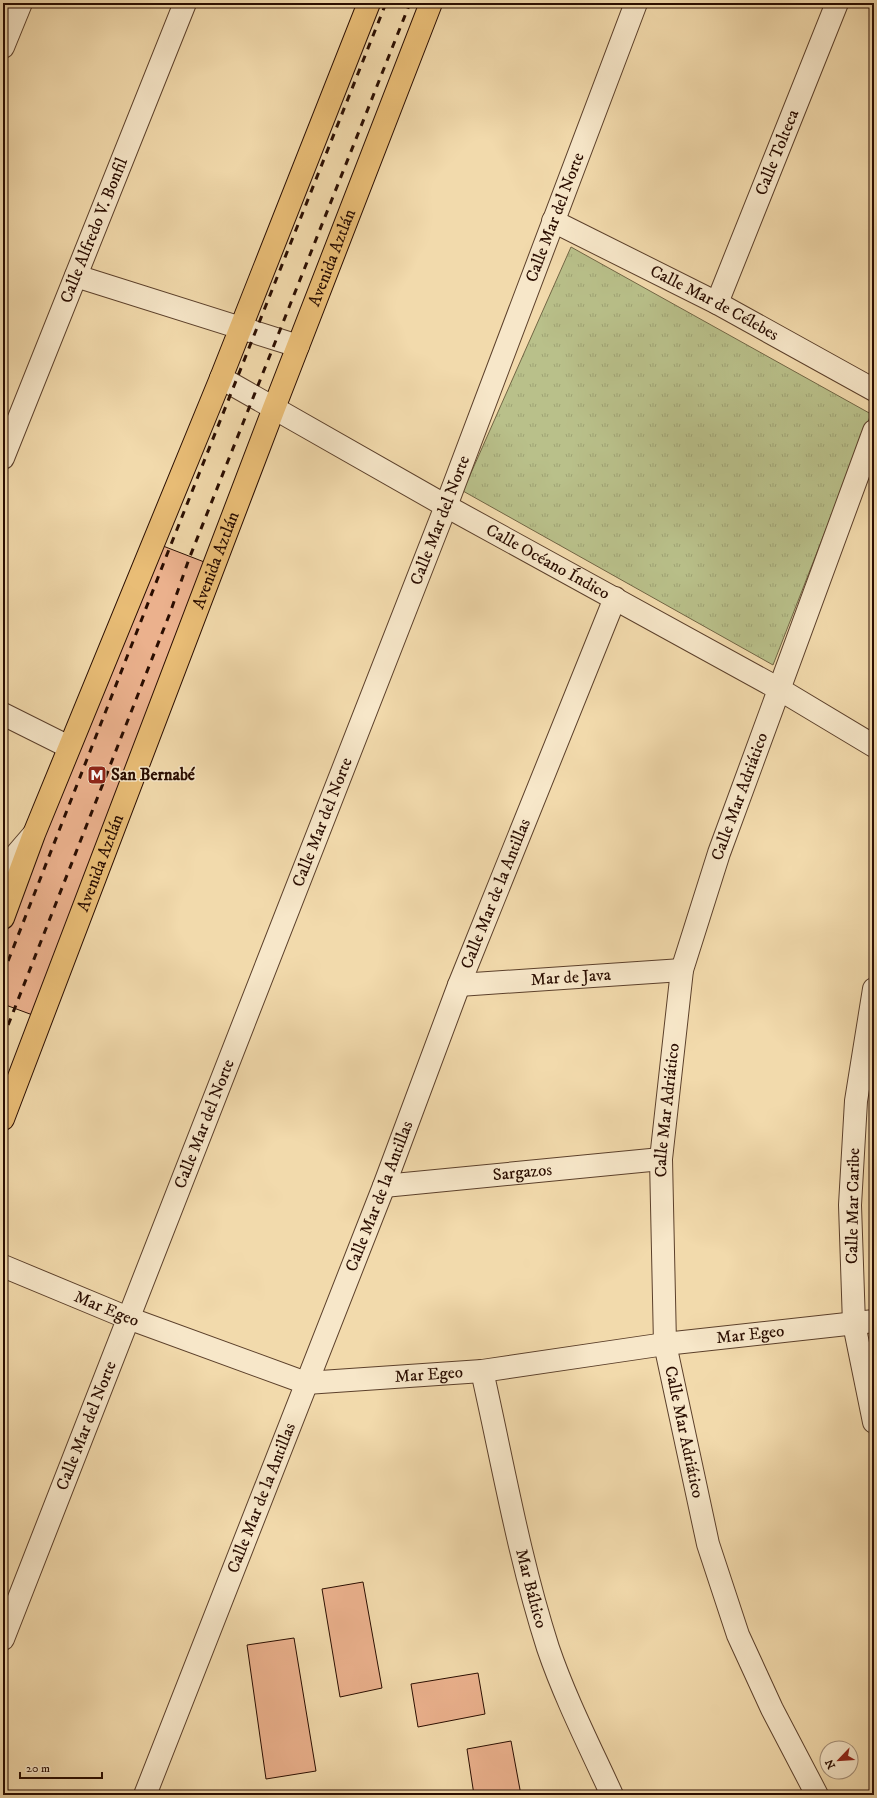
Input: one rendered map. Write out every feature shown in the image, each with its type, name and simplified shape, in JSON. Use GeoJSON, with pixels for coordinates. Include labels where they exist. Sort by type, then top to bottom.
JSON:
{"type":"FeatureCollection","features":[{"type":"Feature","properties":{"kind":"main road"},"geometry":{"type":"LineString","coordinates":[[3,918],[34,834],[242,327],[369,3]]}},
{"type":"Feature","properties":{"kind":"main road","name":"Avenida Aztlán"},"geometry":{"type":"LineString","coordinates":[[3,1118],[274,408],[431,3]]}},
{"type":"Feature","properties":{"kind":"street"},"geometry":{"type":"LineString","coordinates":[[3,47],[21,3]]}},
{"type":"Feature","properties":{"kind":"street","name":"Calle Alfredo V. Bonfil"},"geometry":{"type":"LineString","coordinates":[[3,458],[185,3]]}},
{"type":"Feature","properties":{"kind":"street","name":"Calle Mar del Norte"},"geometry":{"type":"LineString","coordinates":[[3,1639],[446,506],[636,3]]}},
{"type":"Feature","properties":{"kind":"street","name":"Calle Tolteca"},"geometry":{"type":"LineString","coordinates":[[717,302],[837,3]]}},
{"type":"Feature","properties":{"kind":"street","name":"Calle Mar de Célebes"},"geometry":{"type":"LineString","coordinates":[[553,221],[717,302],[874,390]]}},
{"type":"Feature","properties":{"kind":"street"},"geometry":{"type":"LineString","coordinates":[[76,276],[242,327],[298,346]]}},
{"type":"Feature","properties":{"kind":"street","name":"Calle Océano Índico"},"geometry":{"type":"LineString","coordinates":[[221,378],[446,506],[779,689],[874,746]]}},
{"type":"Feature","properties":{"kind":"street","name":"Calle Mar Adriático"},"geometry":{"type":"LineString","coordinates":[[817,1795],[772,1709],[738,1635],[708,1544],[665,1344],[661,1159],[682,970],[720,853],[874,431]]}},
{"type":"Feature","properties":{"kind":"street","name":"Calle Mar de la Antillas"},"geometry":{"type":"LineString","coordinates":[[146,1795],[306,1382],[384,1186],[459,985],[615,598]]}},
{"type":"Feature","properties":{"kind":"street"},"geometry":{"type":"LineString","coordinates":[[3,714],[70,746]]}},
{"type":"Feature","properties":{"kind":"street"},"geometry":{"type":"LineString","coordinates":[[3,870],[34,834]]}},
{"type":"Feature","properties":{"kind":"street","name":"Mar de Java"},"geometry":{"type":"LineString","coordinates":[[459,985],[682,970]]}},
{"type":"Feature","properties":{"kind":"street","name":"Calle Mar Caribe"},"geometry":{"type":"LineString","coordinates":[[874,989],[856,1101],[850,1205],[874,1422]]}},
{"type":"Feature","properties":{"kind":"street","name":"Sargazos"},"geometry":{"type":"LineString","coordinates":[[384,1186],[661,1159]]}},
{"type":"Feature","properties":{"kind":"street","name":"Mar Egeo"},"geometry":{"type":"LineString","coordinates":[[3,1266],[128,1318],[306,1382],[482,1371],[665,1344],[864,1322]]}},
{"type":"Feature","properties":{"kind":"street","name":"Mar Báltico"},"geometry":{"type":"LineString","coordinates":[[482,1371],[528,1580],[549,1649],[584,1735],[612,1795]]}},
{"type":"Feature","properties":{"kind":"green space"},"geometry":{"type":"Polygon","coordinates":[[[571,247],[871,414],[773,665],[463,491],[571,247]]]}},
{"type":"Feature","properties":{"kind":"building"},"geometry":{"type":"Polygon","coordinates":[[[145,539],[212,565],[38,1017],[3,1004],[3,906],[145,539]]]}},
{"type":"Feature","properties":{"kind":"building"},"geometry":{"type":"Polygon","coordinates":[[[363,1582],[382,1688],[340,1697],[322,1589],[363,1582]]]}},
{"type":"Feature","properties":{"kind":"building"},"geometry":{"type":"Polygon","coordinates":[[[294,1638],[316,1771],[266,1779],[247,1645],[294,1638]]]}},
{"type":"Feature","properties":{"kind":"building"},"geometry":{"type":"Polygon","coordinates":[[[478,1673],[485,1714],[418,1727],[411,1684],[478,1673]]]}},
{"type":"Feature","properties":{"kind":"building"},"geometry":{"type":"Polygon","coordinates":[[[511,1741],[521,1795],[474,1795],[467,1749],[511,1741]]]}},
{"type":"Feature","properties":{"kind":"railway"},"geometry":{"type":"LineString","coordinates":[[3,974],[168,552],[386,3]]}},
{"type":"Feature","properties":{"kind":"railway"},"geometry":{"type":"LineString","coordinates":[[3,1038],[170,613],[189,559],[410,3]]}},
{"type":"Feature","properties":{"kind":"place","name":"San Bernabé"},"geometry":{"type":"Point","coordinates":[97,775]}}]}
